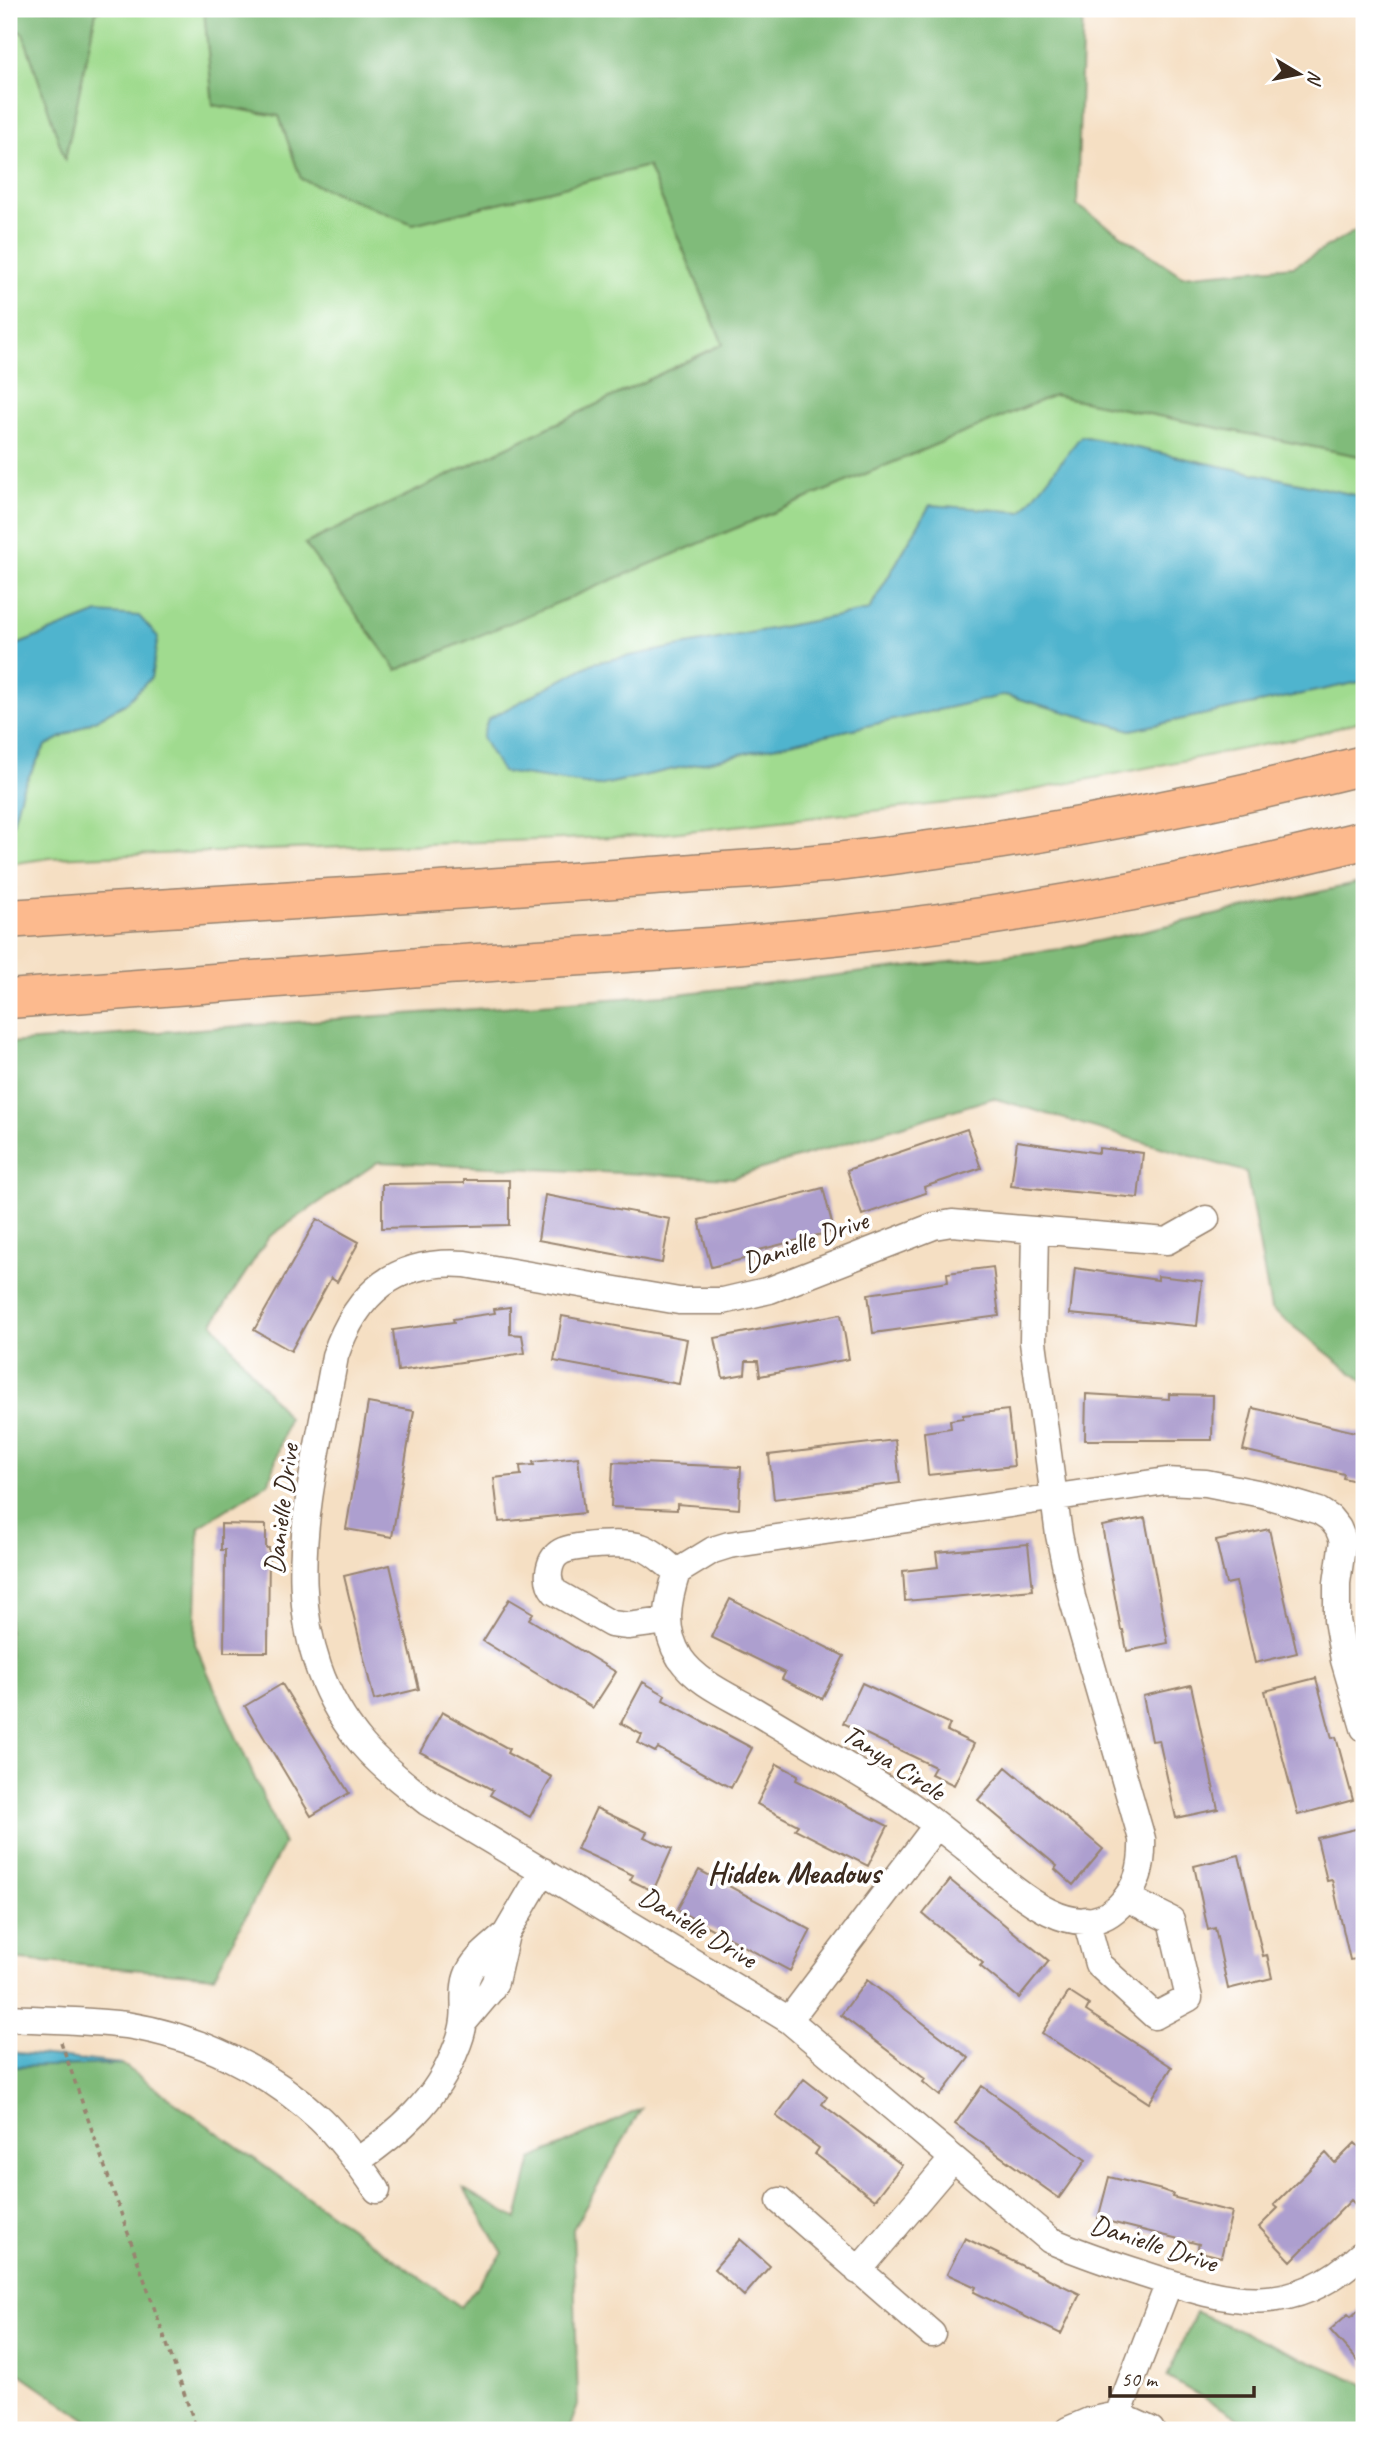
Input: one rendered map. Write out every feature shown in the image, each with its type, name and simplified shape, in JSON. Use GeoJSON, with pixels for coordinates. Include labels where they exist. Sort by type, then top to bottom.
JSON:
{"type":"FeatureCollection","features":[{"type":"Feature","properties":{"kind":"highway"},"geometry":{"type":"LineString","coordinates":[[9,919],[201,905],[470,891],[840,861],[1085,825],[1192,805],[1364,765]]}},
{"type":"Feature","properties":{"kind":"highway"},"geometry":{"type":"LineString","coordinates":[[9,999],[851,934],[1050,906],[1165,886],[1364,840]]}},
{"type":"Feature","properties":{"kind":"street","name":"Danielle Drive"},"geometry":{"type":"LineString","coordinates":[[1206,1219],[1167,1241],[952,1223],[933,1226],[771,1290],[723,1301],[679,1301],[449,1262],[424,1265],[400,1274],[377,1287],[358,1306],[343,1331],[335,1356],[304,1534],[303,1600],[307,1629],[329,1692],[344,1718],[384,1766],[427,1802],[789,2020],[1050,2240],[1074,2251],[1169,2283],[1239,2301],[1283,2298],[1314,2287],[1332,2277],[1364,2252]]}},
{"type":"Feature","properties":{"kind":"street"},"geometry":{"type":"LineString","coordinates":[[1035,1230],[1033,1342],[1054,1497],[1072,1597],[1142,1839],[1141,1868],[1136,1884],[1127,1898],[1115,1910],[1087,1920],[1098,1964],[1155,2016],[1189,1998],[1171,1920],[1127,1898]]}},
{"type":"Feature","properties":{"kind":"street"},"geometry":{"type":"LineString","coordinates":[[677,1572],[642,1547],[626,1544],[560,1551],[553,1558],[549,1578],[555,1592],[611,1624],[628,1626],[666,1621],[668,1598],[677,1572],[713,1550],[729,1545],[1149,1482],[1206,1483],[1262,1494],[1319,1511],[1330,1518],[1338,1528],[1343,1540],[1337,1583],[1337,1620],[1340,1643],[1364,1728]]}},
{"type":"Feature","properties":{"kind":"street","name":"Tanya Circle"},"geometry":{"type":"LineString","coordinates":[[666,1621],[676,1650],[692,1672],[909,1805],[964,1846],[1026,1899],[1045,1911],[1067,1918],[1087,1920]]}},
{"type":"Feature","properties":{"kind":"street"},"geometry":{"type":"LineString","coordinates":[[789,2020],[936,1826]]}},
{"type":"Feature","properties":{"kind":"street"},"geometry":{"type":"LineString","coordinates":[[357,2161],[387,2141],[424,2105],[447,2068],[464,2022],[467,1978],[473,1966],[506,1934],[543,1871]]}},
{"type":"Feature","properties":{"kind":"street"},"geometry":{"type":"LineString","coordinates":[[9,2018],[144,2029],[192,2042],[236,2061],[290,2094],[320,2119],[357,2161],[377,2190]]}},
{"type":"Feature","properties":{"kind":"street"},"geometry":{"type":"LineString","coordinates":[[858,2271],[952,2160]]}},
{"type":"Feature","properties":{"kind":"street"},"geometry":{"type":"LineString","coordinates":[[780,2201],[932,2334]]}},
{"type":"Feature","properties":{"kind":"street"},"geometry":{"type":"LineString","coordinates":[[1118,2415],[1169,2283]]}},
{"type":"Feature","properties":{"kind":"street"},"geometry":{"type":"LineString","coordinates":[[1068,2430],[1089,2421],[1118,2415],[1151,2430]]}},
{"type":"Feature","properties":{"kind":"path"},"geometry":{"type":"LineString","coordinates":[[53,2020],[197,2430]]}},
{"type":"Feature","properties":{"kind":"green space"},"geometry":{"type":"Polygon","coordinates":[[[9,9],[102,9],[96,12],[65,160],[23,33],[9,28],[9,9]]]}},
{"type":"Feature","properties":{"kind":"green space"},"geometry":{"type":"Polygon","coordinates":[[[102,9],[204,9],[213,105],[279,116],[301,179],[413,224],[648,166],[723,344],[305,544],[397,670],[1054,395],[1364,457],[1364,497],[1082,436],[1022,512],[930,505],[869,610],[593,663],[598,786],[1005,695],[1131,730],[1364,681],[1364,720],[1313,735],[993,798],[642,836],[50,858],[9,864],[9,837],[22,789],[45,746],[125,704],[98,613],[9,648],[9,28],[23,33],[65,158],[96,12],[102,9]]]}},
{"type":"Feature","properties":{"kind":"green space"},"geometry":{"type":"Polygon","coordinates":[[[204,9],[1083,9],[1077,205],[1182,276],[1294,266],[1364,226],[1364,457],[1054,395],[397,670],[305,544],[723,344],[648,166],[413,224],[301,179],[279,116],[213,105],[204,9]]]}},
{"type":"Feature","properties":{"kind":"green space"},"geometry":{"type":"Polygon","coordinates":[[[1364,882],[1364,1382],[1271,1309],[1246,1172],[993,1098],[732,1178],[378,1162],[269,1237],[213,1323],[288,1418],[269,1482],[199,1527],[195,1644],[284,1844],[214,1976],[9,1959],[9,1043],[678,994],[1061,949],[1364,882]]]}},
{"type":"Feature","properties":{"kind":"green space"},"geometry":{"type":"Polygon","coordinates":[[[122,2064],[461,2307],[503,2253],[464,2189],[517,2219],[532,2159],[641,2109],[573,2229],[578,2404],[569,2430],[102,2430],[9,2366],[9,2067],[122,2064]]]}},
{"type":"Feature","properties":{"kind":"green space"},"geometry":{"type":"Polygon","coordinates":[[[1196,2312],[1364,2384],[1364,2430],[1259,2430],[1167,2377],[1196,2312]]]}},
{"type":"Feature","properties":{"kind":"water"},"geometry":{"type":"Polygon","coordinates":[[[1081,436],[1364,497],[1364,681],[1131,730],[1005,695],[598,786],[502,772],[482,738],[488,719],[593,663],[869,610],[930,505],[1022,512],[1081,436]]]}},
{"type":"Feature","properties":{"kind":"water"},"geometry":{"type":"Polygon","coordinates":[[[98,613],[139,616],[158,637],[151,678],[125,704],[45,746],[22,789],[9,837],[9,648],[98,613]]]}},
{"type":"Feature","properties":{"kind":"water"},"geometry":{"type":"Polygon","coordinates":[[[9,2052],[122,2064],[9,2067],[9,2052]]]}},
{"type":"Feature","properties":{"kind":"building"},"geometry":{"type":"Polygon","coordinates":[[[967,1129],[981,1168],[924,1187],[926,1193],[862,1215],[847,1170],[967,1129]]]}},
{"type":"Feature","properties":{"kind":"building"},"geometry":{"type":"Polygon","coordinates":[[[1017,1141],[1099,1153],[1099,1148],[1143,1153],[1138,1198],[1011,1186],[1017,1141]]]}},
{"type":"Feature","properties":{"kind":"building"},"geometry":{"type":"Polygon","coordinates":[[[464,1180],[509,1180],[509,1225],[382,1228],[382,1184],[464,1183],[464,1180]]]}},
{"type":"Feature","properties":{"kind":"building"},"geometry":{"type":"Polygon","coordinates":[[[823,1188],[834,1231],[755,1251],[756,1256],[711,1267],[699,1220],[823,1188]]]}},
{"type":"Feature","properties":{"kind":"building"},"geometry":{"type":"Polygon","coordinates":[[[545,1195],[670,1219],[662,1263],[538,1240],[545,1195]]]}},
{"type":"Feature","properties":{"kind":"building"},"geometry":{"type":"Polygon","coordinates":[[[317,1219],[359,1242],[337,1282],[331,1278],[291,1351],[254,1330],[317,1219]]]}},
{"type":"Feature","properties":{"kind":"building"},"geometry":{"type":"Polygon","coordinates":[[[993,1267],[999,1316],[873,1333],[868,1294],[948,1282],[947,1273],[993,1267]]]}},
{"type":"Feature","properties":{"kind":"building"},"geometry":{"type":"Polygon","coordinates":[[[1075,1268],[1158,1280],[1158,1276],[1202,1281],[1197,1326],[1070,1314],[1075,1268]]]}},
{"type":"Feature","properties":{"kind":"building"},"geometry":{"type":"Polygon","coordinates":[[[510,1307],[510,1334],[522,1335],[525,1353],[398,1371],[393,1330],[454,1322],[453,1319],[495,1313],[494,1309],[510,1307]]]}},
{"type":"Feature","properties":{"kind":"building"},"geometry":{"type":"Polygon","coordinates":[[[841,1314],[849,1359],[760,1376],[758,1361],[746,1361],[745,1374],[723,1378],[715,1338],[841,1314]]]}},
{"type":"Feature","properties":{"kind":"building"},"geometry":{"type":"Polygon","coordinates":[[[562,1316],[687,1339],[679,1384],[554,1361],[562,1316]]]}},
{"type":"Feature","properties":{"kind":"building"},"geometry":{"type":"Polygon","coordinates":[[[1086,1394],[1169,1399],[1169,1394],[1213,1395],[1212,1440],[1085,1440],[1086,1394]]]}},
{"type":"Feature","properties":{"kind":"building"},"geometry":{"type":"Polygon","coordinates":[[[368,1403],[414,1411],[392,1537],[346,1529],[368,1403]]]}},
{"type":"Feature","properties":{"kind":"building"},"geometry":{"type":"Polygon","coordinates":[[[1253,1408],[1364,1434],[1364,1483],[1343,1478],[1344,1474],[1243,1450],[1253,1408]]]}},
{"type":"Feature","properties":{"kind":"building"},"geometry":{"type":"Polygon","coordinates":[[[1008,1410],[1014,1466],[928,1475],[924,1432],[951,1428],[950,1420],[963,1418],[963,1415],[1008,1410]]]}},
{"type":"Feature","properties":{"kind":"building"},"geometry":{"type":"Polygon","coordinates":[[[895,1440],[900,1483],[774,1499],[769,1455],[895,1440]]]}},
{"type":"Feature","properties":{"kind":"building"},"geometry":{"type":"Polygon","coordinates":[[[578,1457],[584,1513],[499,1522],[494,1478],[521,1475],[520,1466],[534,1465],[533,1462],[578,1457]]]}},
{"type":"Feature","properties":{"kind":"building"},"geometry":{"type":"Polygon","coordinates":[[[613,1462],[741,1467],[739,1509],[677,1504],[677,1510],[611,1507],[613,1462]]]}},
{"type":"Feature","properties":{"kind":"building"},"geometry":{"type":"Polygon","coordinates":[[[1145,1518],[1168,1643],[1127,1651],[1102,1526],[1145,1518]]]}},
{"type":"Feature","properties":{"kind":"building"},"geometry":{"type":"Polygon","coordinates":[[[221,1524],[266,1525],[266,1548],[269,1548],[268,1652],[224,1652],[225,1550],[221,1550],[221,1524]]]}},
{"type":"Feature","properties":{"kind":"building"},"geometry":{"type":"Polygon","coordinates":[[[1269,1529],[1297,1653],[1255,1663],[1236,1582],[1226,1584],[1216,1541],[1269,1529]]]}},
{"type":"Feature","properties":{"kind":"building"},"geometry":{"type":"Polygon","coordinates":[[[1028,1544],[1033,1590],[905,1601],[903,1571],[938,1567],[936,1552],[1028,1544]]]}},
{"type":"Feature","properties":{"kind":"building"},"geometry":{"type":"Polygon","coordinates":[[[390,1565],[419,1689],[374,1700],[344,1576],[390,1565]]]}},
{"type":"Feature","properties":{"kind":"building"},"geometry":{"type":"Polygon","coordinates":[[[509,1599],[533,1613],[529,1619],[616,1672],[593,1708],[483,1641],[509,1599]]]}},
{"type":"Feature","properties":{"kind":"building"},"geometry":{"type":"Polygon","coordinates":[[[730,1599],[844,1656],[822,1699],[782,1679],[785,1673],[711,1637],[730,1599]]]}},
{"type":"Feature","properties":{"kind":"building"},"geometry":{"type":"Polygon","coordinates":[[[1316,1678],[1332,1738],[1336,1737],[1353,1800],[1298,1815],[1265,1691],[1316,1678]]]}},
{"type":"Feature","properties":{"kind":"building"},"geometry":{"type":"Polygon","coordinates":[[[643,1682],[665,1695],[663,1700],[752,1748],[731,1788],[658,1748],[655,1752],[638,1743],[642,1735],[621,1723],[643,1682]]]}},
{"type":"Feature","properties":{"kind":"building"},"geometry":{"type":"Polygon","coordinates":[[[862,1683],[950,1724],[947,1731],[974,1744],[954,1785],[931,1774],[935,1767],[843,1723],[862,1683]]]}},
{"type":"Feature","properties":{"kind":"building"},"geometry":{"type":"Polygon","coordinates":[[[282,1684],[349,1793],[311,1816],[245,1706],[282,1684]]]}},
{"type":"Feature","properties":{"kind":"building"},"geometry":{"type":"Polygon","coordinates":[[[1191,1685],[1218,1809],[1176,1818],[1159,1740],[1152,1741],[1143,1696],[1191,1685]]]}},
{"type":"Feature","properties":{"kind":"building"},"geometry":{"type":"Polygon","coordinates":[[[442,1712],[509,1749],[507,1753],[552,1777],[530,1817],[490,1795],[493,1790],[420,1752],[442,1712]]]}},
{"type":"Feature","properties":{"kind":"building"},"geometry":{"type":"Polygon","coordinates":[[[777,1764],[798,1775],[796,1780],[888,1826],[868,1866],[795,1829],[798,1825],[757,1804],[777,1764]]]}},
{"type":"Feature","properties":{"kind":"building"},"geometry":{"type":"Polygon","coordinates":[[[1006,1767],[1103,1849],[1073,1885],[1055,1869],[1057,1866],[978,1800],[1006,1767]]]}},
{"type":"Feature","properties":{"kind":"building"},"geometry":{"type":"Polygon","coordinates":[[[596,1808],[647,1832],[644,1837],[672,1849],[653,1891],[630,1880],[633,1875],[577,1849],[596,1808]]]}},
{"type":"Feature","properties":{"kind":"building"},"geometry":{"type":"Polygon","coordinates":[[[1364,1827],[1364,1958],[1350,1960],[1332,1880],[1327,1881],[1317,1838],[1364,1827]]]}},
{"type":"Feature","properties":{"kind":"building"},"geometry":{"type":"Polygon","coordinates":[[[1239,1855],[1263,1956],[1267,1955],[1272,1978],[1228,1989],[1215,1928],[1208,1930],[1194,1866],[1239,1855]]]}},
{"type":"Feature","properties":{"kind":"building"},"geometry":{"type":"Polygon","coordinates":[[[699,1870],[811,1930],[790,1971],[677,1910],[699,1870]]]}},
{"type":"Feature","properties":{"kind":"building"},"geometry":{"type":"Polygon","coordinates":[[[950,1880],[1049,1961],[1019,1998],[980,1966],[983,1963],[923,1914],[950,1880]]]}},
{"type":"Feature","properties":{"kind":"building"},"geometry":{"type":"Polygon","coordinates":[[[867,1980],[969,2058],[940,2096],[923,2082],[925,2079],[841,2015],[867,1980]]]}},
{"type":"Feature","properties":{"kind":"building"},"geometry":{"type":"Polygon","coordinates":[[[1069,1992],[1089,2005],[1086,2011],[1172,2067],[1149,2103],[1042,2033],[1069,1992]]]}},
{"type":"Feature","properties":{"kind":"building"},"geometry":{"type":"Polygon","coordinates":[[[804,2079],[827,2097],[822,2104],[902,2165],[875,2200],[815,2154],[819,2148],[776,2116],[804,2079]]]}},
{"type":"Feature","properties":{"kind":"building"},"geometry":{"type":"Polygon","coordinates":[[[982,2086],[1086,2160],[1059,2198],[955,2124],[982,2086]]]}},
{"type":"Feature","properties":{"kind":"building"},"geometry":{"type":"Polygon","coordinates":[[[1355,2143],[1364,2152],[1364,2197],[1356,2205],[1351,2200],[1291,2261],[1259,2227],[1278,2208],[1274,2205],[1326,2153],[1335,2163],[1355,2143]]]}},
{"type":"Feature","properties":{"kind":"building"},"geometry":{"type":"Polygon","coordinates":[[[1109,2177],[1232,2212],[1221,2257],[1197,2251],[1199,2244],[1098,2219],[1109,2177]]]}},
{"type":"Feature","properties":{"kind":"building"},"geometry":{"type":"Polygon","coordinates":[[[965,2238],[1080,2294],[1061,2334],[974,2292],[976,2287],[947,2274],[965,2238]]]}},
{"type":"Feature","properties":{"kind":"building"},"geometry":{"type":"Polygon","coordinates":[[[740,2239],[770,2266],[744,2296],[714,2269],[740,2239]]]}},
{"type":"Feature","properties":{"kind":"building"},"geometry":{"type":"Polygon","coordinates":[[[1364,2305],[1364,2368],[1330,2330],[1348,2314],[1351,2317],[1364,2305]]]}},
{"type":"Feature","properties":{"kind":"district","name":"Hidden Meadows"},"geometry":{"type":"Point","coordinates":[794,1873]}}]}
